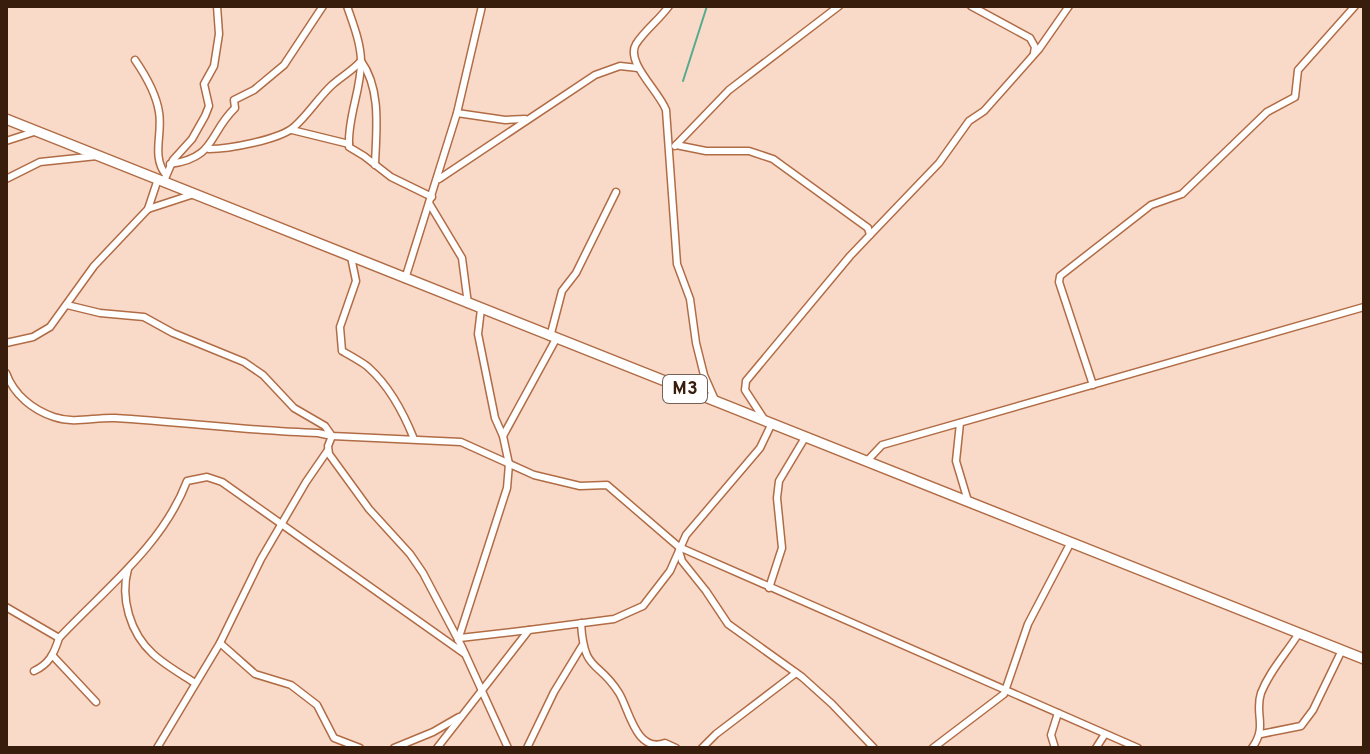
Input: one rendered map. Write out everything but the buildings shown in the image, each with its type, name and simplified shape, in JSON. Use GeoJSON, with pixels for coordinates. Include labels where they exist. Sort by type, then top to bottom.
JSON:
{"type":"FeatureCollection","features":[{"type":"Feature","properties":{"kind":"main road","name":"M3"},"geometry":{"type":"LineString","coordinates":[[6,119],[163,178],[194,194],[405,279],[1364,659]]}},
{"type":"Feature","properties":{"kind":"street"},"geometry":{"type":"LineString","coordinates":[[6,343],[42,333],[59,317],[94,266],[148,209],[170,164],[198,131],[209,106],[204,84],[214,66],[219,34],[217,6]]}},
{"type":"Feature","properties":{"kind":"street"},"geometry":{"type":"LineString","coordinates":[[209,149],[218,127],[235,108],[234,100],[254,90],[284,65],[323,6]]}},
{"type":"Feature","properties":{"kind":"street"},"geometry":{"type":"LineString","coordinates":[[347,6],[376,108],[375,165]]}},
{"type":"Feature","properties":{"kind":"street"},"geometry":{"type":"LineString","coordinates":[[405,279],[457,113],[482,6]]}},
{"type":"Feature","properties":{"kind":"street"},"geometry":{"type":"LineString","coordinates":[[669,6],[636,45],[633,55],[638,68],[664,104],[677,264],[690,299],[704,375],[715,400]]}},
{"type":"Feature","properties":{"kind":"street"},"geometry":{"type":"LineString","coordinates":[[670,152],[729,90],[839,6]]}},
{"type":"Feature","properties":{"kind":"street"},"geometry":{"type":"LineString","coordinates":[[971,6],[1030,38],[1035,47],[1034,53]]}},
{"type":"Feature","properties":{"kind":"street"},"geometry":{"type":"LineString","coordinates":[[459,639],[614,619],[643,606],[670,571],[679,547],[697,521],[760,448],[768,421],[745,390],[746,381],[850,256],[939,163],[969,121],[984,111],[1034,53],[1069,6]]}},
{"type":"Feature","properties":{"kind":"street"},"geometry":{"type":"LineString","coordinates":[[1093,385],[1059,282],[1060,276],[1151,205],[1182,194],[1267,112],[1295,97],[1298,70],[1355,6]]}},
{"type":"Feature","properties":{"kind":"street"},"geometry":{"type":"LineString","coordinates":[[135,60],[152,89],[159,109],[158,161],[163,178]]}},
{"type":"Feature","properties":{"kind":"street"},"geometry":{"type":"LineString","coordinates":[[170,164],[189,161],[209,149],[227,148],[291,129],[331,86],[361,61]]}},
{"type":"Feature","properties":{"kind":"street"},"geometry":{"type":"LineString","coordinates":[[361,61],[349,126],[349,147],[431,200],[462,258],[468,304]]}},
{"type":"Feature","properties":{"kind":"street"},"geometry":{"type":"LineString","coordinates":[[438,180],[595,75],[620,66],[638,68]]}},
{"type":"Feature","properties":{"kind":"street"},"geometry":{"type":"LineString","coordinates":[[457,113],[505,120],[530,118]]}},
{"type":"Feature","properties":{"kind":"street"},"geometry":{"type":"LineString","coordinates":[[291,129],[349,144]]}},
{"type":"Feature","properties":{"kind":"street"},"geometry":{"type":"LineString","coordinates":[[6,141],[37,131]]}},
{"type":"Feature","properties":{"kind":"street"},"geometry":{"type":"LineString","coordinates":[[676,145],[706,151],[749,151],[773,159],[865,224],[870,235]]}},
{"type":"Feature","properties":{"kind":"street"},"geometry":{"type":"LineString","coordinates":[[6,179],[40,162],[100,156]]}},
{"type":"Feature","properties":{"kind":"street"},"geometry":{"type":"LineString","coordinates":[[503,436],[553,338],[562,291],[576,273],[616,192]]}},
{"type":"Feature","properties":{"kind":"street"},"geometry":{"type":"LineString","coordinates":[[148,209],[194,194]]}},
{"type":"Feature","properties":{"kind":"street"},"geometry":{"type":"LineString","coordinates":[[351,257],[356,281],[340,327],[342,351],[356,362],[367,365],[385,385],[414,439]]}},
{"type":"Feature","properties":{"kind":"street"},"geometry":{"type":"LineString","coordinates":[[67,305],[100,313],[144,317],[173,333],[244,362],[263,375],[294,408],[325,426],[332,436]]}},
{"type":"Feature","properties":{"kind":"street"},"geometry":{"type":"LineString","coordinates":[[867,461],[882,445],[1364,307]]}},
{"type":"Feature","properties":{"kind":"street"},"geometry":{"type":"LineString","coordinates":[[459,639],[507,488],[509,464],[484,372],[478,334],[481,309]]}},
{"type":"Feature","properties":{"kind":"street"},"geometry":{"type":"LineString","coordinates":[[6,373],[13,388],[35,408],[70,421],[117,418],[332,436],[461,442],[534,475],[580,486],[607,485],[679,547],[1138,748]]}},
{"type":"Feature","properties":{"kind":"street"},"geometry":{"type":"LineString","coordinates":[[960,423],[956,461],[968,502]]}},
{"type":"Feature","properties":{"kind":"street"},"geometry":{"type":"LineString","coordinates":[[157,748],[220,643],[261,559],[328,450],[332,436]]}},
{"type":"Feature","properties":{"kind":"street"},"geometry":{"type":"LineString","coordinates":[[769,588],[783,542],[777,498],[779,481],[806,436]]}},
{"type":"Feature","properties":{"kind":"street"},"geometry":{"type":"LineString","coordinates":[[328,450],[369,509],[423,573],[459,639],[508,748]]}},
{"type":"Feature","properties":{"kind":"street"},"geometry":{"type":"LineString","coordinates":[[34,671],[46,664],[59,638],[129,567],[169,520],[181,500],[186,483],[192,479],[212,478],[282,523],[465,654]]}},
{"type":"Feature","properties":{"kind":"street"},"geometry":{"type":"LineString","coordinates":[[933,748],[994,704],[1005,691],[1028,624],[1071,542]]}},
{"type":"Feature","properties":{"kind":"street"},"geometry":{"type":"LineString","coordinates":[[679,547],[682,561],[728,624],[796,673],[832,704],[874,748]]}},
{"type":"Feature","properties":{"kind":"street"},"geometry":{"type":"LineString","coordinates":[[129,567],[124,599],[140,635],[156,657],[195,683]]}},
{"type":"Feature","properties":{"kind":"street"},"geometry":{"type":"LineString","coordinates":[[6,607],[59,638]]}},
{"type":"Feature","properties":{"kind":"street"},"geometry":{"type":"LineString","coordinates":[[581,623],[583,646],[591,665],[620,694],[632,726],[650,744],[665,743],[676,748]]}},
{"type":"Feature","properties":{"kind":"street"},"geometry":{"type":"LineString","coordinates":[[437,748],[529,630]]}},
{"type":"Feature","properties":{"kind":"street"},"geometry":{"type":"LineString","coordinates":[[1252,748],[1261,734],[1260,696],[1276,663],[1299,633]]}},
{"type":"Feature","properties":{"kind":"street"},"geometry":{"type":"LineString","coordinates":[[220,643],[255,674],[299,690],[317,705],[334,738],[360,748]]}},
{"type":"Feature","properties":{"kind":"street"},"geometry":{"type":"LineString","coordinates":[[527,748],[554,692],[583,646]]}},
{"type":"Feature","properties":{"kind":"street"},"geometry":{"type":"LineString","coordinates":[[1261,734],[1301,726],[1313,710],[1342,650]]}},
{"type":"Feature","properties":{"kind":"street"},"geometry":{"type":"LineString","coordinates":[[52,655],[96,702]]}},
{"type":"Feature","properties":{"kind":"street"},"geometry":{"type":"LineString","coordinates":[[702,748],[796,673]]}},
{"type":"Feature","properties":{"kind":"street"},"geometry":{"type":"LineString","coordinates":[[1055,748],[1051,735],[1058,713]]}},
{"type":"Feature","properties":{"kind":"street"},"geometry":{"type":"LineString","coordinates":[[394,748],[462,716]]}},
{"type":"Feature","properties":{"kind":"street"},"geometry":{"type":"LineString","coordinates":[[1096,748],[1105,734]]}},
{"type":"Feature","properties":{"kind":"waterway"},"geometry":{"type":"LineString","coordinates":[[683,81],[707,6]]}}]}
